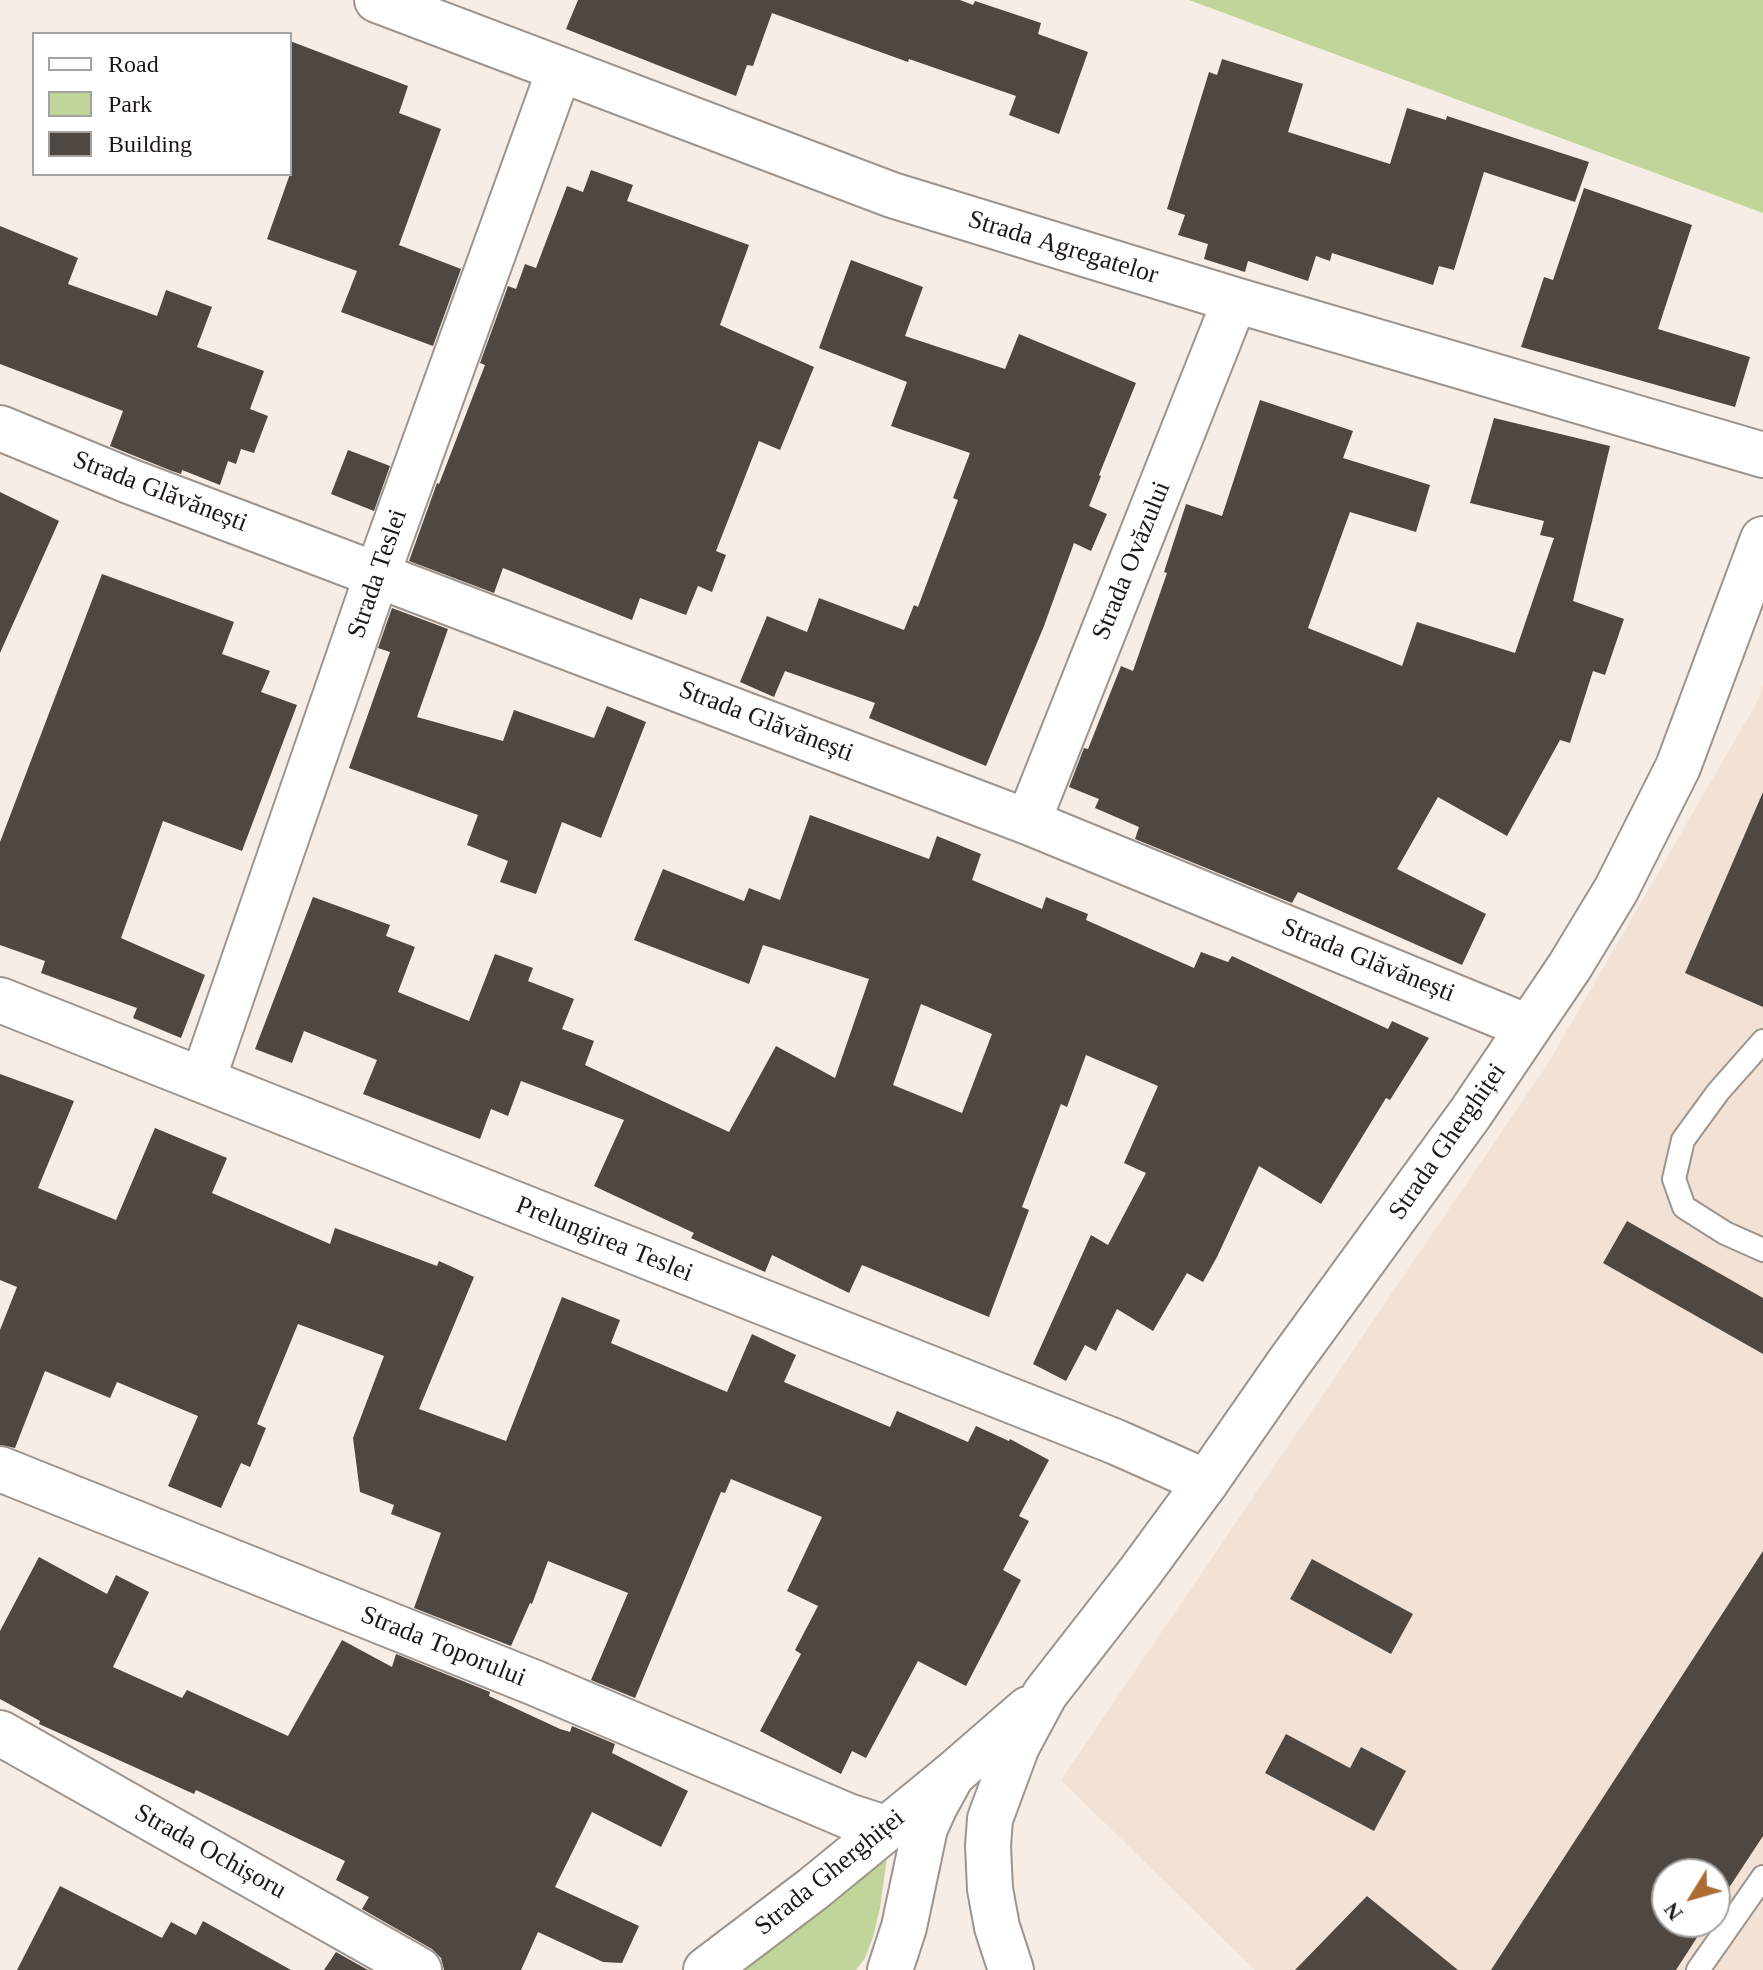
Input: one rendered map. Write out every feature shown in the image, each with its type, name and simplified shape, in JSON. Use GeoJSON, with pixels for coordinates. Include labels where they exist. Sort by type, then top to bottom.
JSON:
{"type":"FeatureCollection","features":[{"type":"Feature","properties":{"kind":"street","name":"Strada Agregatelor"},"geometry":{"type":"LineString","coordinates":[[377,0],[892,195],[1235,300],[1763,455]]}},
{"type":"Feature","properties":{"kind":"street","name":"Strada Teslei"},"geometry":{"type":"LineString","coordinates":[[203,1079],[377,575],[559,71]]}},
{"type":"Feature","properties":{"kind":"street","name":"Strada Ovăzului"},"geometry":{"type":"LineString","coordinates":[[1028,822],[1235,300]]}},
{"type":"Feature","properties":{"kind":"street","name":"Strada Glăvănești"},"geometry":{"type":"LineString","coordinates":[[0,428],[129,481],[1028,822],[1528,1027]]}},
{"type":"Feature","properties":{"kind":"street","name":"Strada Gherghiței"},"geometry":{"type":"LineString","coordinates":[[1011,1970],[997,1927],[990,1889],[988,1846],[990,1819],[1017,1746],[1045,1694],[1206,1482],[1470,1114],[1570,966],[1645,835],[1689,738],[1763,539]]}},
{"type":"Feature","properties":{"kind":"street","name":"Prelungirea Teslei"},"geometry":{"type":"LineString","coordinates":[[0,1000],[1116,1442],[1206,1482]]}},
{"type":"Feature","properties":{"kind":"street","name":"Strada Toporului"},"geometry":{"type":"LineString","coordinates":[[0,1469],[535,1683],[848,1816],[885,1828]]}},
{"type":"Feature","properties":{"kind":"street","name":"Strada Gherghiței"},"geometry":{"type":"LineString","coordinates":[[706,1970],[813,1889],[1045,1694]]}},
{"type":"Feature","properties":{"kind":"street","name":"Strada Ochișoru"},"geometry":{"type":"LineString","coordinates":[[0,1733],[419,1970]]}},
{"type":"Feature","properties":{"kind":"street","name":"Strada Gherghiței"},"geometry":{"type":"LineString","coordinates":[[890,1970],[904,1927],[925,1828],[952,1775]]}},
{"type":"Feature","properties":{"kind":"lane"},"geometry":{"type":"LineString","coordinates":[[1763,1041],[1718,1092],[1683,1140],[1674,1179],[1684,1207],[1725,1233],[1763,1250]]}},
{"type":"Feature","properties":{"kind":"lane"},"geometry":{"type":"LineString","coordinates":[[1698,1970],[1763,1877]]}},
{"type":"Feature","properties":{"kind":"shaded area"},"geometry":{"type":"Polygon","coordinates":[[[1763,685],[1763,1970],[1255,1970],[1061,1780],[1547,1065],[1757,702],[1763,685]]]}},
{"type":"Feature","properties":{"kind":"green space"},"geometry":{"type":"Polygon","coordinates":[[[1189,0],[1763,0],[1763,213],[1189,0]]]}},
{"type":"Feature","properties":{"kind":"green space"},"geometry":{"type":"Polygon","coordinates":[[[887,1857],[873,1937],[865,1958],[856,1970],[732,1970],[887,1857]]]}},
{"type":"Feature","properties":{"kind":"building"},"geometry":{"type":"Polygon","coordinates":[[[578,0],[960,0],[973,5],[975,1],[1041,23],[1038,34],[1088,52],[1059,134],[1009,115],[1016,96],[909,59],[908,62],[772,13],[753,66],[747,65],[736,96],[566,29],[578,0]]]}},
{"type":"Feature","properties":{"kind":"building"},"geometry":{"type":"Polygon","coordinates":[[[292,42],[408,86],[399,113],[441,129],[399,245],[461,269],[433,346],[341,312],[357,271],[267,239],[289,176],[292,176],[292,42]]]}},
{"type":"Feature","properties":{"kind":"building"},"geometry":{"type":"Polygon","coordinates":[[[1222,59],[1303,84],[1288,132],[1390,164],[1407,108],[1446,120],[1447,116],[1589,162],[1575,202],[1484,172],[1454,270],[1439,266],[1433,285],[1332,253],[1330,261],[1316,256],[1308,281],[1248,261],[1245,272],[1204,259],[1208,244],[1178,235],[1185,215],[1167,209],[1209,72],[1217,75],[1222,59]]]}},
{"type":"Feature","properties":{"kind":"building"},"geometry":{"type":"Polygon","coordinates":[[[591,170],[633,185],[627,201],[749,245],[720,325],[814,367],[780,450],[759,441],[716,551],[726,555],[712,592],[698,586],[686,615],[640,598],[632,620],[503,568],[494,593],[409,561],[485,365],[480,363],[508,286],[516,289],[525,264],[536,268],[567,186],[583,192],[591,170]]]}},
{"type":"Feature","properties":{"kind":"building"},"geometry":{"type":"Polygon","coordinates":[[[1584,188],[1692,225],[1658,329],[1750,357],[1735,407],[1521,347],[1544,277],[1553,280],[1584,188]]]}},
{"type":"Feature","properties":{"kind":"building"},"geometry":{"type":"Polygon","coordinates":[[[0,226],[78,258],[68,284],[157,316],[166,290],[212,307],[197,347],[264,371],[250,409],[268,416],[254,453],[241,449],[236,464],[228,461],[220,485],[182,470],[181,474],[172,471],[110,446],[123,411],[0,364],[0,226]]]}},
{"type":"Feature","properties":{"kind":"building"},"geometry":{"type":"Polygon","coordinates":[[[851,260],[923,287],[905,336],[1005,369],[1019,334],[1136,383],[1089,506],[1107,514],[1091,551],[1074,543],[1044,626],[986,766],[869,718],[875,703],[785,671],[774,697],[740,682],[767,616],[807,632],[819,598],[904,630],[914,605],[918,607],[958,500],[953,498],[970,453],[891,426],[907,382],[819,348],[851,260]]]}},
{"type":"Feature","properties":{"kind":"building"},"geometry":{"type":"Polygon","coordinates":[[[1260,400],[1353,431],[1343,458],[1430,485],[1416,532],[1350,512],[1308,628],[1402,666],[1417,622],[1515,653],[1554,538],[1540,535],[1544,521],[1470,503],[1494,418],[1610,446],[1573,601],[1624,619],[1605,675],[1593,671],[1570,743],[1560,740],[1507,836],[1438,797],[1397,869],[1486,914],[1462,965],[1298,892],[1292,903],[1135,839],[1139,827],[1095,808],[1099,799],[1069,787],[1084,748],[1088,749],[1121,666],[1133,671],[1167,573],[1164,572],[1186,504],[1222,516],[1260,400]]]}},
{"type":"Feature","properties":{"kind":"building"},"geometry":{"type":"Polygon","coordinates":[[[348,450],[390,466],[374,511],[331,494],[348,450]]]}},
{"type":"Feature","properties":{"kind":"building"},"geometry":{"type":"Polygon","coordinates":[[[0,492],[59,521],[0,653],[0,492]]]}},
{"type":"Feature","properties":{"kind":"building"},"geometry":{"type":"Polygon","coordinates":[[[102,574],[234,622],[222,654],[270,671],[261,692],[297,705],[242,851],[163,821],[121,938],[205,975],[181,1038],[133,1018],[137,1008],[41,973],[45,961],[0,945],[0,842],[102,574]]]}},
{"type":"Feature","properties":{"kind":"building"},"geometry":{"type":"Polygon","coordinates":[[[392,608],[448,629],[417,717],[503,741],[514,710],[594,738],[607,706],[646,722],[601,838],[562,822],[536,894],[500,882],[508,861],[467,845],[478,815],[349,768],[390,652],[378,648],[392,608]]]}},
{"type":"Feature","properties":{"kind":"building"},"geometry":{"type":"Polygon","coordinates":[[[1763,792],[1763,1007],[1685,973],[1763,792]]]}},
{"type":"Feature","properties":{"kind":"building"},"geometry":{"type":"Polygon","coordinates":[[[810,815],[929,859],[937,836],[981,854],[972,880],[1042,909],[1046,897],[1088,914],[1086,920],[1194,968],[1201,952],[1228,962],[1232,956],[1388,1029],[1392,1021],[1429,1038],[1390,1100],[1386,1098],[1321,1204],[1259,1166],[1203,1282],[1187,1273],[1153,1331],[1117,1309],[1096,1351],[1085,1345],[1066,1381],[1033,1364],[1091,1235],[1108,1245],[1146,1173],[1124,1163],[1158,1086],[1086,1055],[1067,1107],[1061,1104],[1022,1207],[1029,1210],[989,1317],[862,1265],[849,1293],[772,1255],[765,1272],[691,1238],[694,1233],[594,1186],[624,1120],[521,1081],[508,1116],[491,1109],[480,1139],[363,1094],[377,1060],[304,1031],[292,1063],[255,1049],[313,897],[390,925],[386,936],[415,947],[398,992],[469,1021],[495,954],[533,968],[528,981],[574,999],[562,1029],[594,1041],[585,1065],[729,1132],[776,1046],[835,1078],[869,979],[763,945],[749,984],[634,940],[663,869],[744,901],[749,888],[780,900],[810,815]],[[921,1004],[893,1085],[962,1113],[992,1034],[921,1004]]]}},
{"type":"Feature","properties":{"kind":"building"},"geometry":{"type":"Polygon","coordinates":[[[0,1074],[74,1101],[38,1188],[116,1220],[155,1128],[227,1158],[212,1193],[330,1244],[335,1228],[437,1266],[439,1261],[474,1277],[419,1409],[506,1441],[562,1297],[620,1320],[611,1343],[727,1392],[752,1334],[796,1355],[784,1382],[890,1427],[897,1411],[968,1442],[976,1426],[1010,1439],[1049,1460],[1019,1516],[1029,1521],[1003,1570],[1021,1580],[966,1686],[918,1661],[866,1758],[852,1751],[841,1774],[760,1731],[801,1654],[795,1650],[818,1606],[787,1591],[822,1517],[731,1479],[725,1493],[721,1492],[635,1698],[591,1680],[628,1593],[548,1561],[532,1604],[511,1646],[414,1608],[441,1533],[391,1514],[394,1505],[360,1492],[353,1438],[384,1356],[298,1324],[257,1424],[266,1428],[250,1467],[241,1463],[221,1508],[168,1486],[198,1416],[117,1382],[110,1398],[45,1371],[15,1448],[0,1445],[0,1330],[17,1287],[0,1280],[0,1074]]]}},
{"type":"Feature","properties":{"kind":"building"},"geometry":{"type":"Polygon","coordinates":[[[1627,1221],[1763,1298],[1763,1354],[1603,1263],[1627,1221]]]}},
{"type":"Feature","properties":{"kind":"building"},"geometry":{"type":"Polygon","coordinates":[[[1763,1551],[1763,1836],[1731,1885],[1731,1858],[1651,1858],[1651,1938],[1697,1938],[1676,1970],[1491,1970],[1763,1551]]]}},
{"type":"Feature","properties":{"kind":"building"},"geometry":{"type":"Polygon","coordinates":[[[39,1557],[107,1594],[116,1575],[149,1592],[113,1667],[182,1698],[187,1690],[288,1736],[342,1640],[392,1667],[396,1654],[490,1692],[489,1696],[560,1729],[570,1732],[572,1726],[615,1744],[612,1753],[688,1791],[661,1847],[592,1812],[555,1887],[639,1926],[622,1963],[603,1962],[538,1932],[521,1970],[444,1970],[441,1958],[432,1949],[362,1909],[369,1897],[336,1880],[345,1861],[196,1790],[194,1794],[39,1724],[40,1721],[0,1699],[0,1631],[39,1557]]]}},
{"type":"Feature","properties":{"kind":"building"},"geometry":{"type":"Polygon","coordinates":[[[1312,1559],[1413,1614],[1391,1654],[1290,1599],[1312,1559]]]}},
{"type":"Feature","properties":{"kind":"building"},"geometry":{"type":"Polygon","coordinates":[[[1286,1734],[1350,1768],[1361,1747],[1406,1771],[1374,1831],[1265,1773],[1286,1734]]]}},
{"type":"Feature","properties":{"kind":"building"},"geometry":{"type":"Polygon","coordinates":[[[60,1886],[162,1938],[171,1922],[196,1935],[203,1921],[291,1970],[17,1970],[60,1886]]]}},
{"type":"Feature","properties":{"kind":"building"},"geometry":{"type":"Polygon","coordinates":[[[1367,1896],[1458,1970],[1295,1970],[1367,1896]]]}},
{"type":"Feature","properties":{"kind":"building"},"geometry":{"type":"Polygon","coordinates":[[[336,1952],[368,1970],[324,1970],[336,1952]]]}}]}
